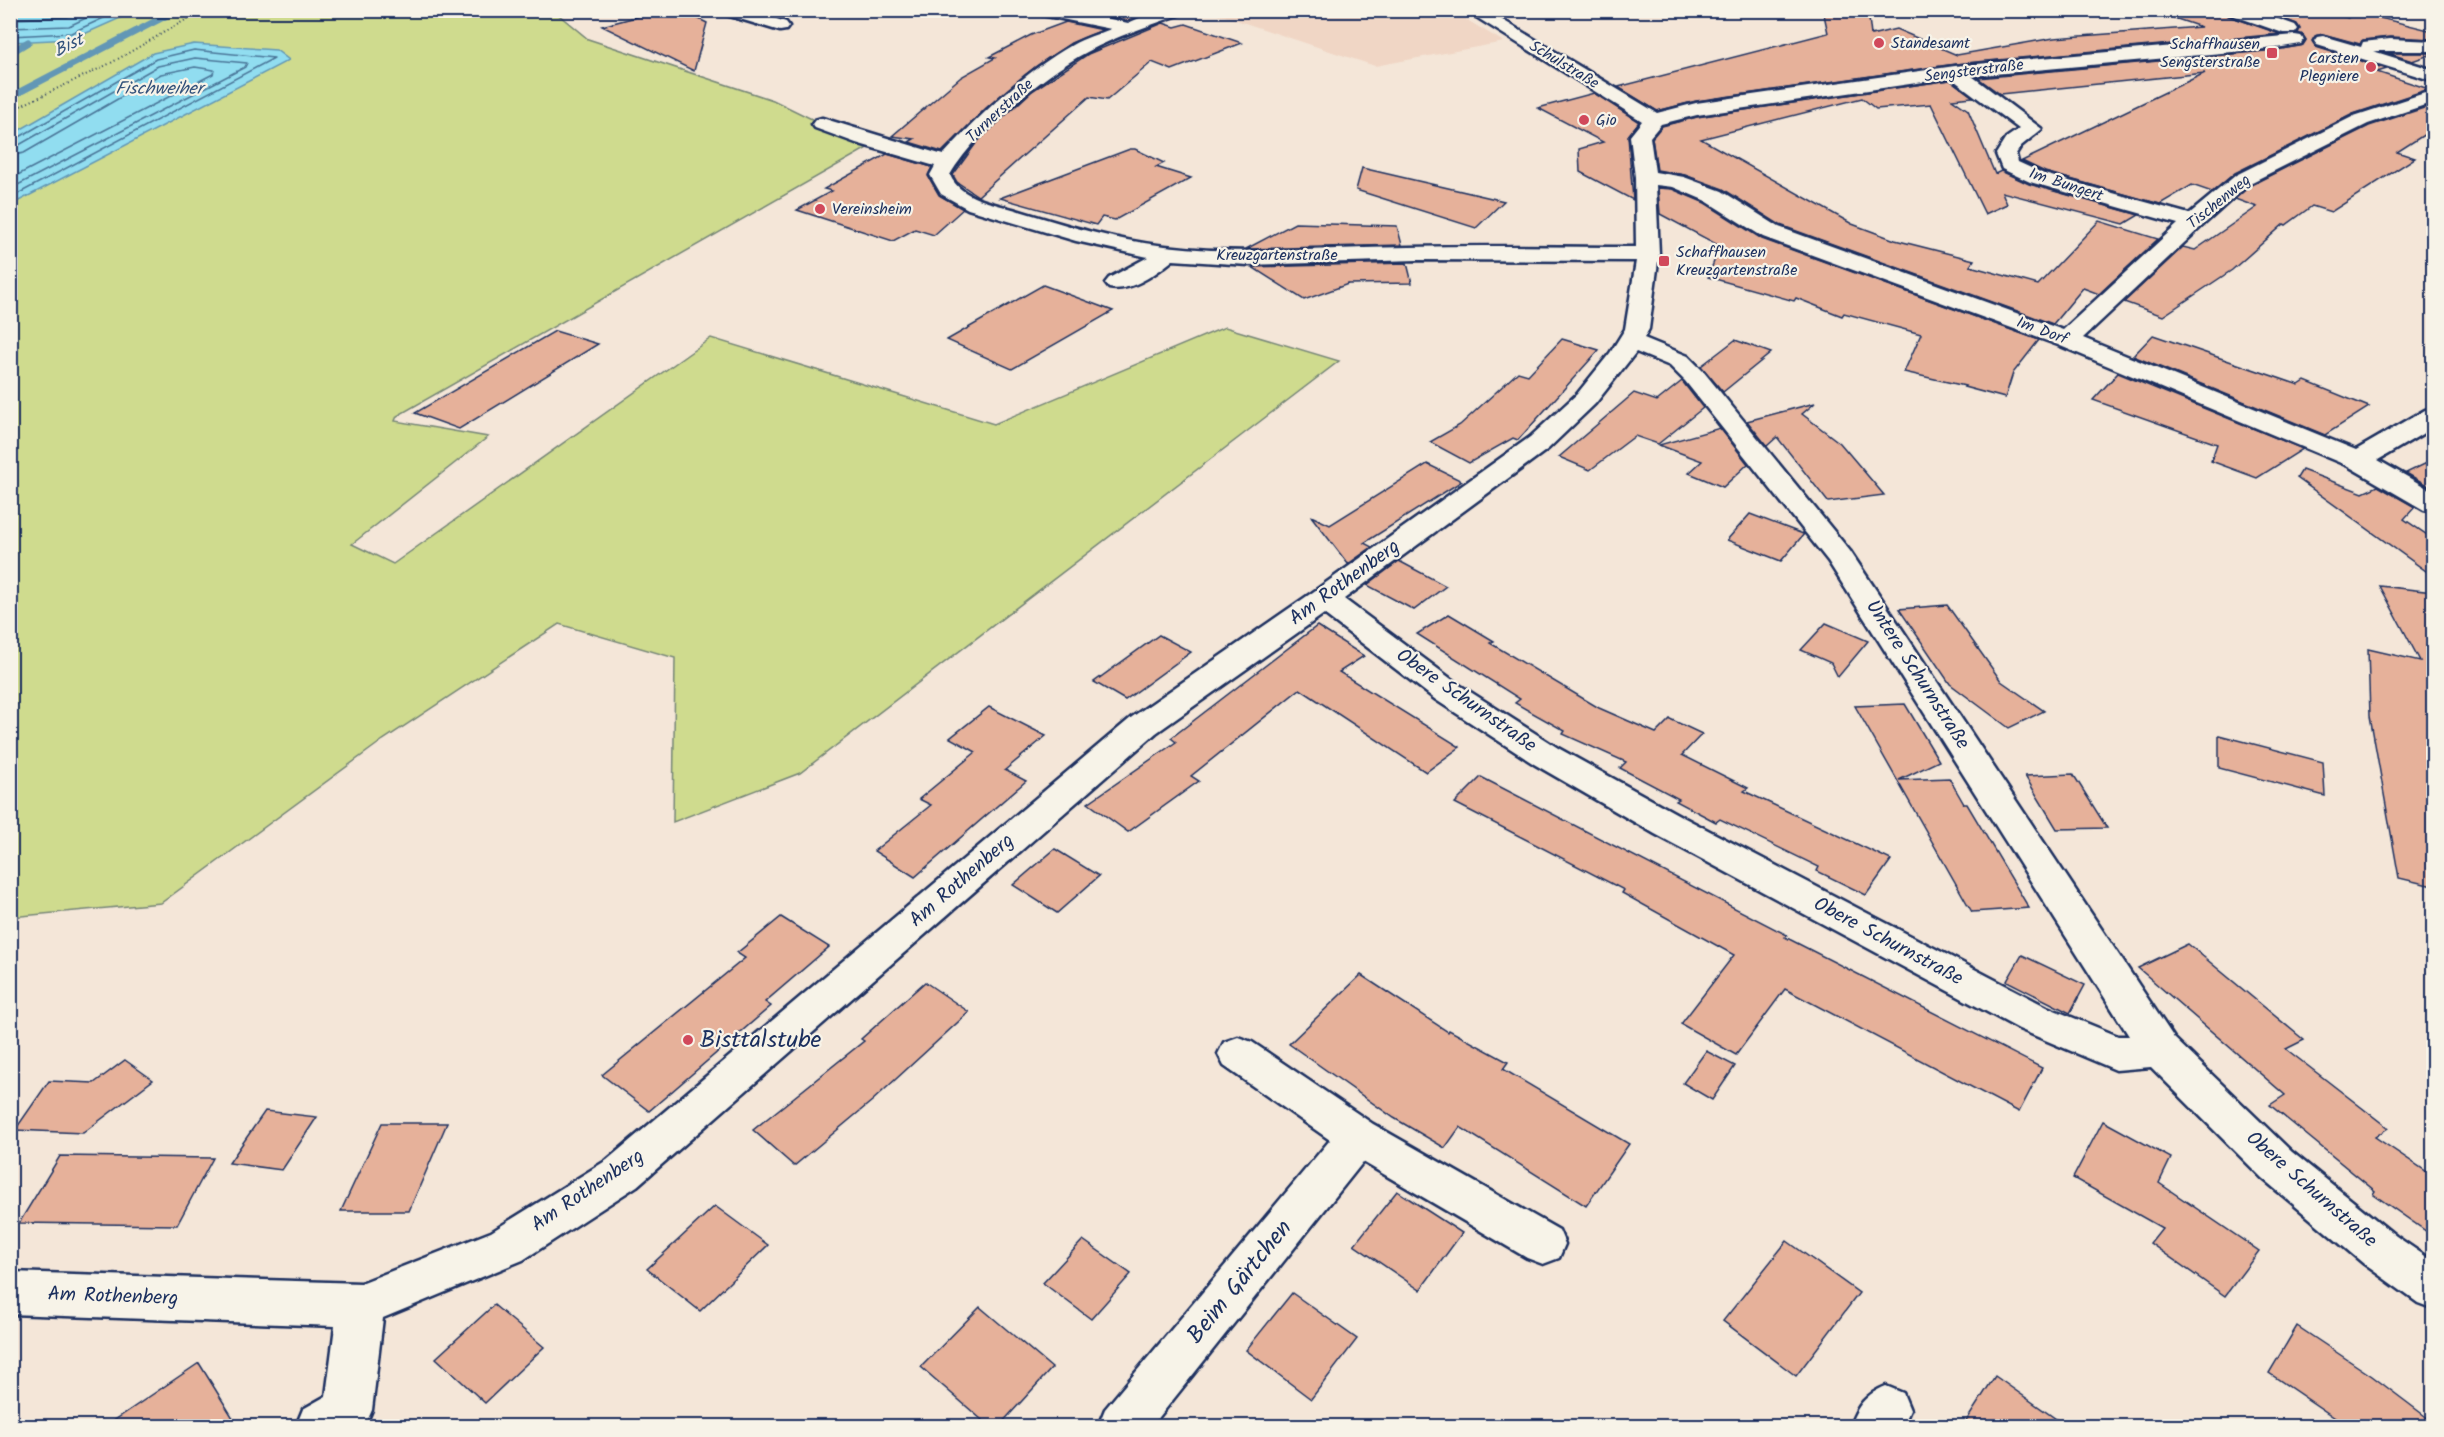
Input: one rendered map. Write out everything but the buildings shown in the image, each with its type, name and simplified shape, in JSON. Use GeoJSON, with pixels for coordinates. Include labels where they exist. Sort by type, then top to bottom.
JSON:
{"type":"FeatureCollection","features":[{"type":"Feature","properties":{"kind":"street"},"geometry":{"type":"LineString","coordinates":[[729,10],[780,26]]}},
{"type":"Feature","properties":{"kind":"street"},"geometry":{"type":"LineString","coordinates":[[1041,10],[1129,28]]}},
{"type":"Feature","properties":{"kind":"street","name":"Turnerstraße"},"geometry":{"type":"LineString","coordinates":[[947,163],[986,120],[1027,83],[1080,48],[1175,10]]}},
{"type":"Feature","properties":{"kind":"street","name":"Schulstraße"},"geometry":{"type":"LineString","coordinates":[[1473,10],[1654,120]]}},
{"type":"Feature","properties":{"kind":"street"},"geometry":{"type":"LineString","coordinates":[[2235,10],[2308,30],[2323,38],[2433,76]]}},
{"type":"Feature","properties":{"kind":"street","name":"Sengsterstraße"},"geometry":{"type":"LineString","coordinates":[[1654,120],[1696,109],[1954,72],[2276,43],[2292,27]]}},
{"type":"Feature","properties":{"kind":"street"},"geometry":{"type":"LineString","coordinates":[[2323,38],[2369,46],[2433,70]]}},
{"type":"Feature","properties":{"kind":"street"},"geometry":{"type":"LineString","coordinates":[[2369,46],[2390,44],[2433,46]]}},
{"type":"Feature","properties":{"kind":"street","name":"Im Bungert"},"geometry":{"type":"LineString","coordinates":[[1954,72],[2032,129],[2013,142],[2009,148],[2006,154],[2009,165],[2037,178],[2193,222]]}},
{"type":"Feature","properties":{"kind":"street","name":"Tischenweg"},"geometry":{"type":"LineString","coordinates":[[2067,340],[2243,178],[2361,120],[2433,96]]}},
{"type":"Feature","properties":{"kind":"street","name":"Am Rothenberg"},"geometry":{"type":"LineString","coordinates":[[10,1293],[361,1305],[507,1246],[622,1173],[1144,725],[1324,599],[1539,443],[1592,392],[1637,329],[1648,254],[1645,177],[1640,136],[1654,120]]}},
{"type":"Feature","properties":{"kind":"street"},"geometry":{"type":"LineString","coordinates":[[822,124],[892,148],[947,163]]}},
{"type":"Feature","properties":{"kind":"street","name":"Kreuzgartenstraße"},"geometry":{"type":"LineString","coordinates":[[947,163],[940,176],[942,184],[965,200],[1089,238],[1168,253],[1259,256],[1428,253],[1648,254]]}},
{"type":"Feature","properties":{"kind":"street","name":"Im Dorf"},"geometry":{"type":"LineString","coordinates":[[1645,177],[1686,185],[1714,196],[1771,232],[2067,340],[2358,460],[2433,504]]}},
{"type":"Feature","properties":{"kind":"street"},"geometry":{"type":"LineString","coordinates":[[1117,283],[1151,266],[1168,253]]}},
{"type":"Feature","properties":{"kind":"street","name":"Untere Schurnstraße"},"geometry":{"type":"LineString","coordinates":[[1630,341],[1679,361],[1694,376],[1840,557],[2160,1050]]}},
{"type":"Feature","properties":{"kind":"street"},"geometry":{"type":"LineString","coordinates":[[2358,460],[2433,416]]}},
{"type":"Feature","properties":{"kind":"street","name":"Obere Schurnstraße"},"geometry":{"type":"LineString","coordinates":[[1324,599],[1447,692],[1546,756],[1668,825],[2033,1018],[2116,1053],[2160,1050],[2277,1165],[2380,1250],[2433,1288]]}},
{"type":"Feature","properties":{"kind":"street"},"geometry":{"type":"LineString","coordinates":[[1238,1054],[1358,1137],[1543,1244]]}},
{"type":"Feature","properties":{"kind":"street","name":"Beim Gärtchen"},"geometry":{"type":"LineString","coordinates":[[1122,1426],[1358,1137]]}},
{"type":"Feature","properties":{"kind":"street"},"geometry":{"type":"LineString","coordinates":[[338,1421],[361,1305]]}},
{"type":"Feature","properties":{"kind":"path"},"geometry":{"type":"LineString","coordinates":[[10,111],[111,63],[203,10]]}},
{"type":"Feature","properties":{"kind":"shaded area"},"geometry":{"type":"Polygon","coordinates":[[[1209,11],[1452,11],[1504,42],[1375,66],[1209,11]]]}},
{"type":"Feature","properties":{"kind":"green space"},"geometry":{"type":"Polygon","coordinates":[[[11,11],[554,11],[588,39],[773,100],[869,147],[397,416],[395,421],[488,437],[352,544],[393,564],[711,338],[994,424],[1225,327],[1339,361],[800,773],[673,822],[675,658],[559,624],[383,740],[161,903],[11,917],[11,11]]]}},
{"type":"Feature","properties":{"kind":"water","name":"Fischweiher"},"geometry":{"type":"Polygon","coordinates":[[[11,10],[136,11],[73,39],[11,42],[11,10]]]}},
{"type":"Feature","properties":{"kind":"water","name":"Fischweiher"},"geometry":{"type":"Polygon","coordinates":[[[194,44],[276,50],[289,60],[11,205],[11,135],[153,53],[194,44]]]}},
{"type":"Feature","properties":{"kind":"waterway","name":"Bist"},"geometry":{"type":"LineString","coordinates":[[10,97],[177,10]]}},
{"type":"Feature","properties":{"kind":"waterway"},"geometry":{"type":"LineString","coordinates":[[10,53],[28,42]]}},
{"type":"Feature","properties":{"kind":"place","name":"Standesamt"},"geometry":{"type":"Point","coordinates":[1879,43]}},
{"type":"Feature","properties":{"kind":"place","name":"Schaffhausen Sengsterstraße"},"geometry":{"type":"Point","coordinates":[2272,53]}},
{"type":"Feature","properties":{"kind":"place","name":"Carsten Plegniere"},"geometry":{"type":"Point","coordinates":[2371,67]}},
{"type":"Feature","properties":{"kind":"place","name":"Gio"},"geometry":{"type":"Point","coordinates":[1584,120]}},
{"type":"Feature","properties":{"kind":"place","name":"Vereinsheim"},"geometry":{"type":"Point","coordinates":[820,209]}},
{"type":"Feature","properties":{"kind":"place","name":"Schaffhausen Kreuzgartenstraße"},"geometry":{"type":"Point","coordinates":[1664,261]}},
{"type":"Feature","properties":{"kind":"place","name":"Bisttalstube"},"geometry":{"type":"Point","coordinates":[688,1040]}}]}
